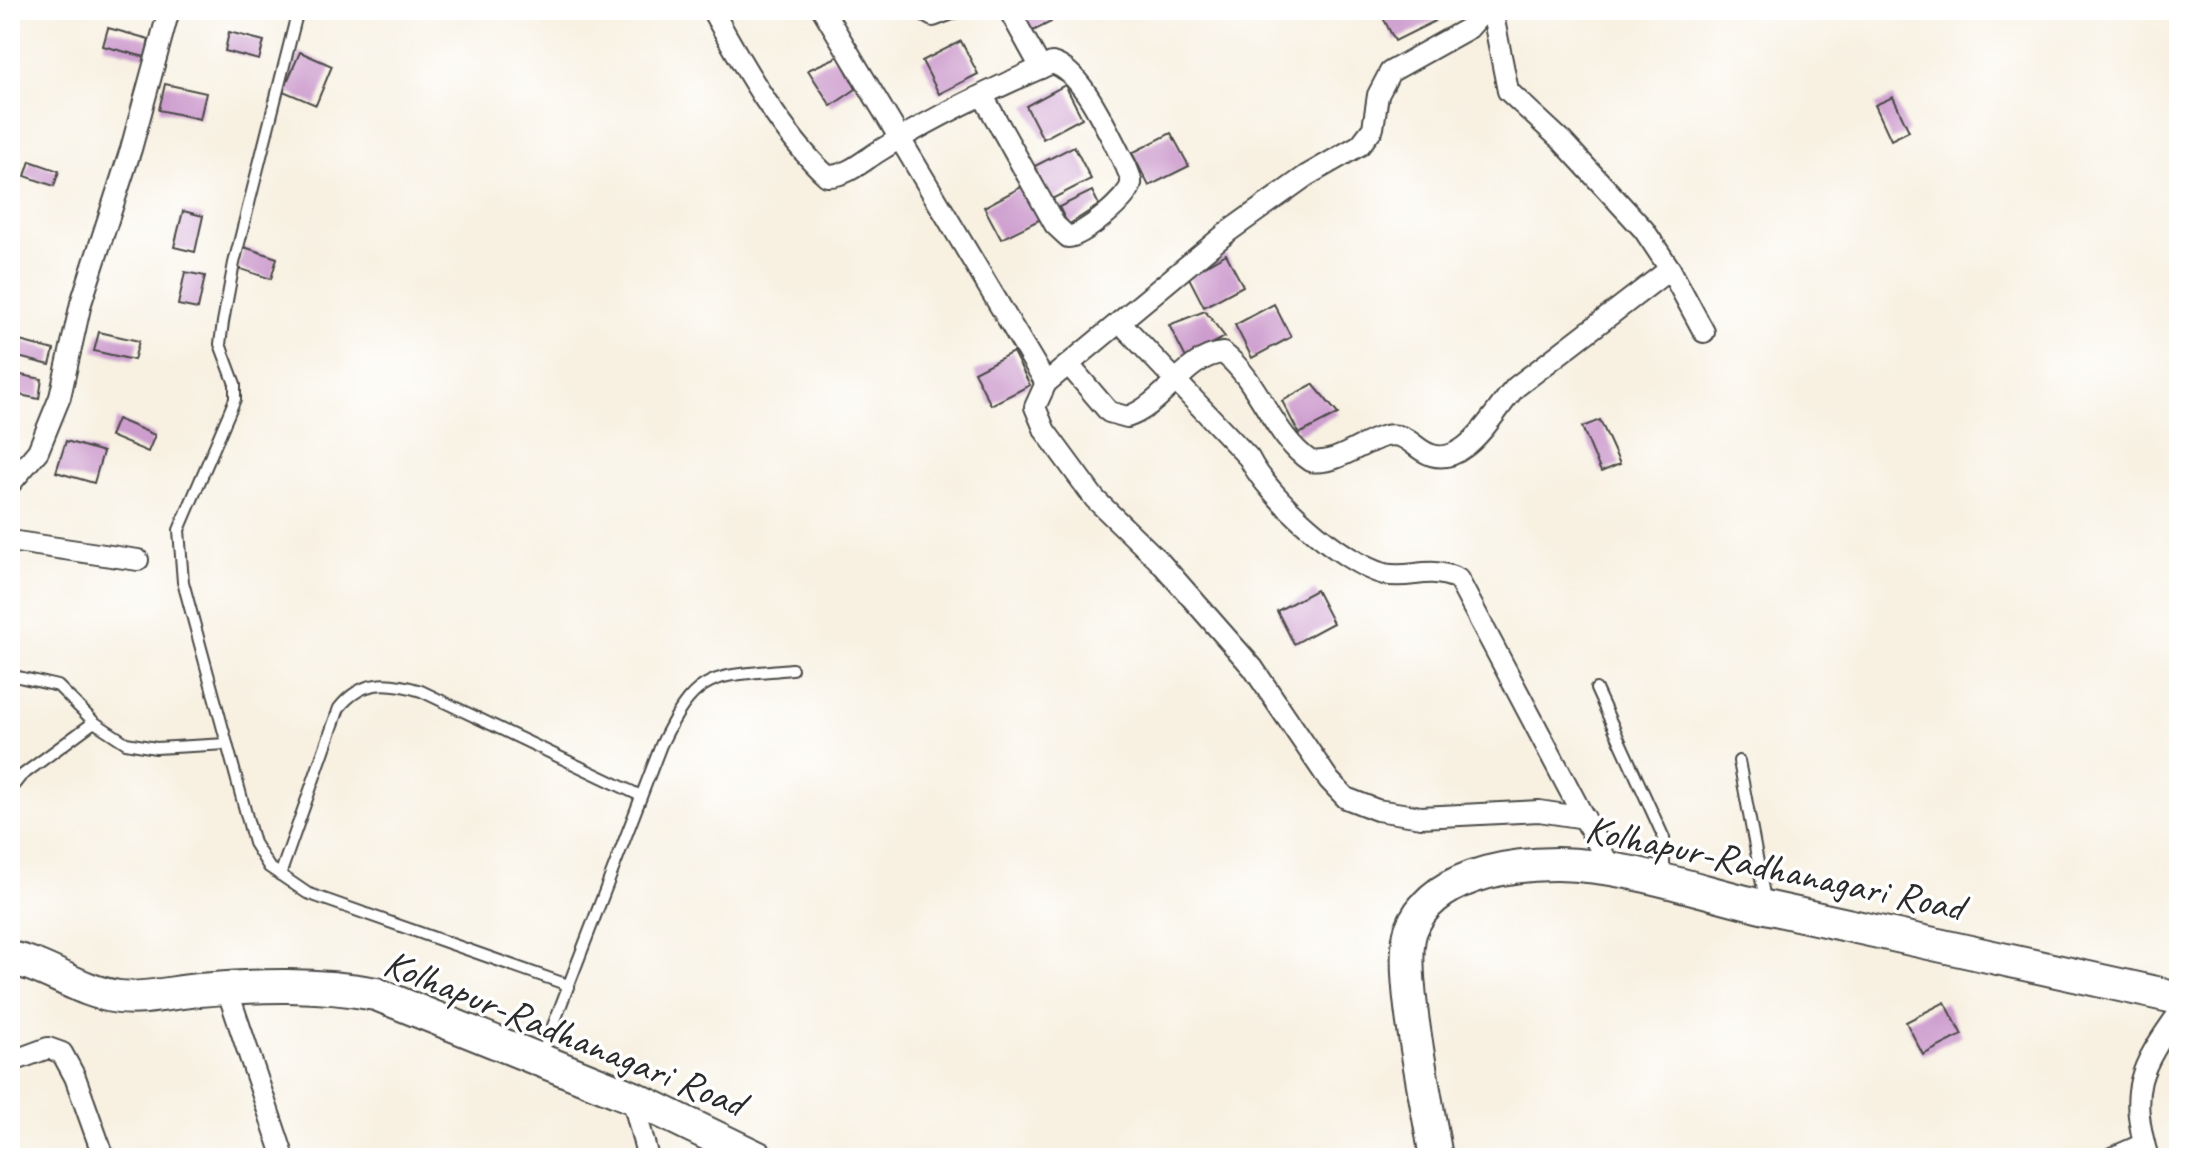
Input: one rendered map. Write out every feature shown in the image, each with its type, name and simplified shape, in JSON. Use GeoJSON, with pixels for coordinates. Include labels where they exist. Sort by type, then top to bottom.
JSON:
{"type":"FeatureCollection","features":[{"type":"Feature","properties":{"kind":"main road","name":"Kolhapur-Radhanagari Road"},"geometry":{"type":"LineString","coordinates":[[1436,1158],[1407,964],[1411,931],[1422,911],[1442,892],[1477,874],[1554,864],[1610,867],[1766,907],[2179,998]]}},
{"type":"Feature","properties":{"kind":"main road","name":"Kolhapur-Radhanagari Road"},"geometry":{"type":"LineString","coordinates":[[10,958],[35,963],[83,988],[121,998],[227,989],[336,987],[376,994],[632,1097],[758,1158]]}},
{"type":"Feature","properties":{"kind":"street"},"geometry":{"type":"LineString","coordinates":[[10,484],[38,451],[60,397],[81,303],[131,149],[169,10]]}},
{"type":"Feature","properties":{"kind":"street"},"geometry":{"type":"LineString","coordinates":[[712,10],[785,125],[812,162],[827,176],[847,171],[902,137],[983,96],[1052,63],[1061,65],[1079,82],[1131,178],[1126,194],[1082,233],[1068,237],[1055,225],[983,96]]}},
{"type":"Feature","properties":{"kind":"street"},"geometry":{"type":"LineString","coordinates":[[823,10],[902,137],[1046,383]]}},
{"type":"Feature","properties":{"kind":"street"},"geometry":{"type":"LineString","coordinates":[[923,10],[933,16],[949,10]]}},
{"type":"Feature","properties":{"kind":"street"},"geometry":{"type":"LineString","coordinates":[[1009,10],[1041,68]]}},
{"type":"Feature","properties":{"kind":"street"},"geometry":{"type":"LineString","coordinates":[[1485,10],[1469,28],[1390,72],[1378,95],[1373,128],[1360,145],[1306,176],[1229,231],[1046,383],[1035,407],[1045,431],[1111,519],[1160,562],[1253,668],[1329,780],[1346,798],[1377,810],[1421,817],[1539,811],[1585,818]]}},
{"type":"Feature","properties":{"kind":"street"},"geometry":{"type":"LineString","coordinates":[[1492,10],[1508,91],[1624,207],[1670,269],[1704,332]]}},
{"type":"Feature","properties":{"kind":"street"},"geometry":{"type":"LineString","coordinates":[[1069,365],[1109,412],[1119,417],[1146,409],[1201,360],[1223,353],[1246,376],[1294,448],[1310,461],[1337,458],[1385,436],[1397,435],[1434,455],[1457,452],[1479,436],[1501,402],[1516,387],[1670,269]]}},
{"type":"Feature","properties":{"kind":"street"},"geometry":{"type":"LineString","coordinates":[[1120,322],[1175,384],[1249,458],[1259,478],[1277,500],[1354,561],[1386,574],[1441,571],[1458,579],[1513,689],[1610,867]]}},
{"type":"Feature","properties":{"kind":"street"},"geometry":{"type":"LineString","coordinates":[[10,541],[138,560]]}},
{"type":"Feature","properties":{"kind":"street"},"geometry":{"type":"LineString","coordinates":[[227,989],[284,1158]]}},
{"type":"Feature","properties":{"kind":"street"},"geometry":{"type":"LineString","coordinates":[[2112,1158],[2146,1151],[2138,1083],[2144,1064],[2179,1013]]}},
{"type":"Feature","properties":{"kind":"street"},"geometry":{"type":"LineString","coordinates":[[10,1062],[48,1048],[62,1053],[75,1077],[104,1158]]}},
{"type":"Feature","properties":{"kind":"street"},"geometry":{"type":"LineString","coordinates":[[632,1097],[648,1158]]}},
{"type":"Feature","properties":{"kind":"lane"},"geometry":{"type":"LineString","coordinates":[[298,10],[234,263],[223,322],[220,344],[235,384],[235,399],[178,536],[184,591],[254,843],[269,867],[307,893],[568,985]]}},
{"type":"Feature","properties":{"kind":"lane"},"geometry":{"type":"LineString","coordinates":[[540,1059],[669,728],[695,689],[720,676],[792,669]]}},
{"type":"Feature","properties":{"kind":"lane"},"geometry":{"type":"LineString","coordinates":[[10,675],[58,686],[94,722],[126,743],[142,747],[227,744]]}},
{"type":"Feature","properties":{"kind":"lane"},"geometry":{"type":"LineString","coordinates":[[280,875],[339,708],[350,694],[365,686],[395,684],[421,691],[641,796]]}},
{"type":"Feature","properties":{"kind":"lane"},"geometry":{"type":"LineString","coordinates":[[1596,689],[1664,838],[1664,881]]}},
{"type":"Feature","properties":{"kind":"lane"},"geometry":{"type":"LineString","coordinates":[[10,790],[21,776],[94,722]]}},
{"type":"Feature","properties":{"kind":"lane"},"geometry":{"type":"LineString","coordinates":[[1739,761],[1766,907]]}},
{"type":"Feature","properties":{"kind":"building"},"geometry":{"type":"Polygon","coordinates":[[[1045,10],[1051,22],[1031,32],[1021,12],[1045,10]]]}},
{"type":"Feature","properties":{"kind":"building"},"geometry":{"type":"Polygon","coordinates":[[[1379,10],[1429,10],[1435,21],[1395,41],[1379,10]]]}},
{"type":"Feature","properties":{"kind":"building"},"geometry":{"type":"Polygon","coordinates":[[[108,28],[149,39],[145,57],[103,46],[108,28]]]}},
{"type":"Feature","properties":{"kind":"building"},"geometry":{"type":"Polygon","coordinates":[[[229,32],[264,41],[259,60],[225,51],[229,32]]]}},
{"type":"Feature","properties":{"kind":"building"},"geometry":{"type":"Polygon","coordinates":[[[961,41],[978,74],[939,94],[922,61],[961,41]]]}},
{"type":"Feature","properties":{"kind":"building"},"geometry":{"type":"Polygon","coordinates":[[[300,52],[332,66],[316,105],[283,91],[300,52]]]}},
{"type":"Feature","properties":{"kind":"building"},"geometry":{"type":"Polygon","coordinates":[[[839,56],[856,89],[831,106],[808,70],[839,56]]]}},
{"type":"Feature","properties":{"kind":"building"},"geometry":{"type":"Polygon","coordinates":[[[165,84],[206,93],[200,119],[159,110],[165,84]]]}},
{"type":"Feature","properties":{"kind":"building"},"geometry":{"type":"Polygon","coordinates":[[[1065,85],[1082,118],[1043,139],[1026,106],[1065,85]]]}},
{"type":"Feature","properties":{"kind":"building"},"geometry":{"type":"Polygon","coordinates":[[[1893,97],[1909,131],[1891,140],[1875,105],[1893,97]]]}},
{"type":"Feature","properties":{"kind":"building"},"geometry":{"type":"Polygon","coordinates":[[[1171,133],[1189,166],[1149,186],[1132,153],[1171,133]]]}},
{"type":"Feature","properties":{"kind":"building"},"geometry":{"type":"Polygon","coordinates":[[[1074,146],[1091,179],[1052,199],[1035,166],[1074,146]]]}},
{"type":"Feature","properties":{"kind":"building"},"geometry":{"type":"Polygon","coordinates":[[[30,161],[59,171],[54,186],[25,176],[30,161]]]}},
{"type":"Feature","properties":{"kind":"building"},"geometry":{"type":"Polygon","coordinates":[[[1023,186],[1041,219],[1001,239],[984,207],[1023,186]]]}},
{"type":"Feature","properties":{"kind":"building"},"geometry":{"type":"Polygon","coordinates":[[[1092,191],[1099,205],[1068,225],[1059,207],[1092,191]]]}},
{"type":"Feature","properties":{"kind":"building"},"geometry":{"type":"Polygon","coordinates":[[[183,211],[203,216],[195,252],[174,247],[183,211]]]}},
{"type":"Feature","properties":{"kind":"building"},"geometry":{"type":"Polygon","coordinates":[[[244,247],[277,258],[271,279],[238,268],[244,247]]]}},
{"type":"Feature","properties":{"kind":"building"},"geometry":{"type":"Polygon","coordinates":[[[1226,254],[1243,286],[1204,307],[1188,276],[1226,254]]]}},
{"type":"Feature","properties":{"kind":"building"},"geometry":{"type":"Polygon","coordinates":[[[185,272],[205,276],[198,309],[178,305],[185,272]]]}},
{"type":"Feature","properties":{"kind":"building"},"geometry":{"type":"Polygon","coordinates":[[[1274,304],[1291,337],[1252,358],[1235,325],[1274,304]]]}},
{"type":"Feature","properties":{"kind":"building"},"geometry":{"type":"Polygon","coordinates":[[[1205,311],[1225,337],[1186,358],[1169,325],[1205,311]]]}},
{"type":"Feature","properties":{"kind":"building"},"geometry":{"type":"Polygon","coordinates":[[[99,332],[139,341],[134,360],[94,351],[99,332]]]}},
{"type":"Feature","properties":{"kind":"building"},"geometry":{"type":"Polygon","coordinates":[[[12,339],[54,350],[50,365],[10,355],[12,339]]]}},
{"type":"Feature","properties":{"kind":"building"},"geometry":{"type":"Polygon","coordinates":[[[1013,352],[1030,385],[991,405],[974,372],[1013,352]]]}},
{"type":"Feature","properties":{"kind":"building"},"geometry":{"type":"Polygon","coordinates":[[[10,373],[42,379],[39,399],[10,393],[10,373]]]}},
{"type":"Feature","properties":{"kind":"building"},"geometry":{"type":"Polygon","coordinates":[[[1313,384],[1338,414],[1299,434],[1282,401],[1313,384]]]}},
{"type":"Feature","properties":{"kind":"building"},"geometry":{"type":"Polygon","coordinates":[[[117,419],[155,435],[148,452],[110,436],[117,419]]]}},
{"type":"Feature","properties":{"kind":"building"},"geometry":{"type":"Polygon","coordinates":[[[1600,420],[1620,464],[1601,472],[1582,427],[1600,420]]]}},
{"type":"Feature","properties":{"kind":"building"},"geometry":{"type":"Polygon","coordinates":[[[66,441],[103,452],[94,483],[56,472],[66,441]]]}},
{"type":"Feature","properties":{"kind":"building"},"geometry":{"type":"Polygon","coordinates":[[[1316,590],[1333,623],[1294,644],[1277,611],[1316,590]]]}},
{"type":"Feature","properties":{"kind":"building"},"geometry":{"type":"Polygon","coordinates":[[[1945,1002],[1962,1035],[1923,1055],[1906,1022],[1945,1002]]]}}]}
